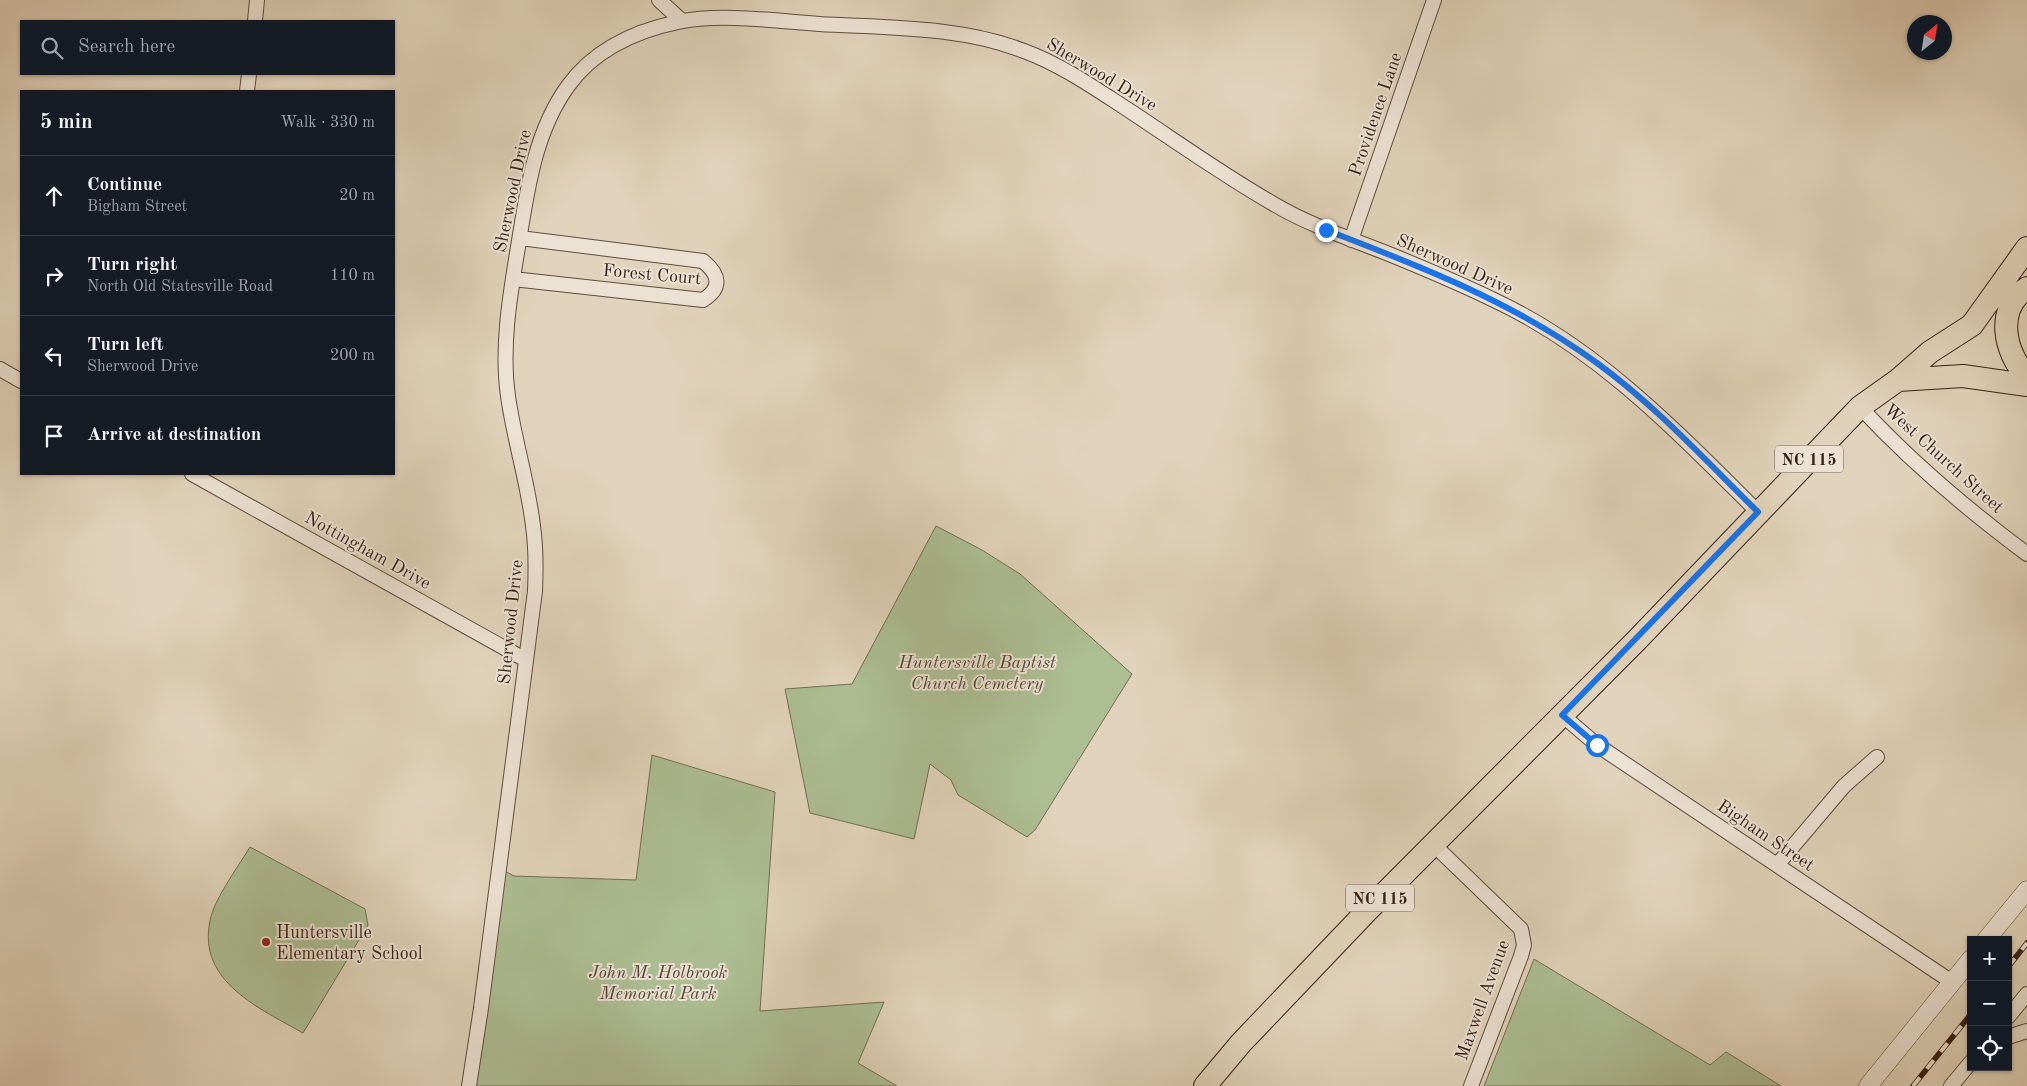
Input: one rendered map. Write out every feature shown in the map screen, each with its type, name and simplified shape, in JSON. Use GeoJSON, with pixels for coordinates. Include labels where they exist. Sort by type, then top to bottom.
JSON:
{"type":"FeatureCollection","features":[{"type":"Feature","properties":{"kind":"main road"},"geometry":{"type":"LineString","coordinates":[[1898,380],[1930,352],[1972,325],[2027,248]]}},
{"type":"Feature","properties":{"kind":"main road"},"geometry":{"type":"LineString","coordinates":[[1972,325],[1985,324],[2021,290]]}},
{"type":"Feature","properties":{"kind":"main road"},"geometry":{"type":"LineString","coordinates":[[2021,290],[2006,324],[2006,335],[2014,361],[2027,376]]}},
{"type":"Feature","properties":{"kind":"main road"},"geometry":{"type":"LineString","coordinates":[[1898,380],[1963,376],[2027,385]]}},
{"type":"Feature","properties":{"kind":"main road","name":"NC 115"},"geometry":{"type":"LineString","coordinates":[[1205,1086],[1241,1043],[1860,407],[1898,380]]}},
{"type":"Feature","properties":{"kind":"street"},"geometry":{"type":"LineString","coordinates":[[255,20],[257,0]]}},
{"type":"Feature","properties":{"kind":"street"},"geometry":{"type":"LineString","coordinates":[[659,0],[682,21]]}},
{"type":"Feature","properties":{"kind":"street","name":"Providence Lane"},"geometry":{"type":"LineString","coordinates":[[1351,240],[1434,0]]}},
{"type":"Feature","properties":{"kind":"street","name":"Sherwood Drive"},"geometry":{"type":"LineString","coordinates":[[468,1086],[481,1008],[535,591],[536,558],[533,525],[508,397],[506,370],[513,278],[537,153],[545,128],[570,83],[589,62],[605,50],[640,32],[682,21],[709,18],[965,35],[1024,51],[1061,68],[1101,92],[1228,177],[1269,202],[1301,219],[1499,302],[1550,331],[1628,386],[1758,512]]}},
{"type":"Feature","properties":{"kind":"street"},"geometry":{"type":"LineString","coordinates":[[247,90],[249,75]]}},
{"type":"Feature","properties":{"kind":"street","name":"Forest Court"},"geometry":{"type":"LineString","coordinates":[[513,278],[703,300],[714,293],[718,281],[713,268],[703,261],[520,238]]}},
{"type":"Feature","properties":{"kind":"street"},"geometry":{"type":"LineString","coordinates":[[0,369],[20,380]]}},
{"type":"Feature","properties":{"kind":"street","name":"West Church Street"},"geometry":{"type":"LineString","coordinates":[[1860,407],[1900,448],[1927,472],[1984,522],[2027,554]]}},
{"type":"Feature","properties":{"kind":"street","name":"Nottingham Drive"},"geometry":{"type":"LineString","coordinates":[[194,475],[526,660]]}},
{"type":"Feature","properties":{"kind":"street","name":"Bigham Street"},"geometry":{"type":"LineString","coordinates":[[1562,715],[1597,745],[1952,982]]}},
{"type":"Feature","properties":{"kind":"street"},"geometry":{"type":"LineString","coordinates":[[1777,864],[1844,786],[1877,757]]}},
{"type":"Feature","properties":{"kind":"street","name":"Maxwell Avenue"},"geometry":{"type":"LineString","coordinates":[[1434,844],[1507,913],[1522,929],[1524,936],[1521,956],[1471,1086]]}},
{"type":"Feature","properties":{"kind":"street"},"geometry":{"type":"LineString","coordinates":[[1989,936],[2027,890]]}},
{"type":"Feature","properties":{"kind":"street"},"geometry":{"type":"LineString","coordinates":[[1868,1086],[1967,964]]}},
{"type":"Feature","properties":{"kind":"street"},"geometry":{"type":"LineString","coordinates":[[2012,1012],[2027,994]]}},
{"type":"Feature","properties":{"kind":"street"},"geometry":{"type":"LineString","coordinates":[[2012,1037],[2027,1031]]}},
{"type":"Feature","properties":{"kind":"street"},"geometry":{"type":"LineString","coordinates":[[1951,1086],[1967,1067]]}},
{"type":"Feature","properties":{"kind":"green space","name":"Huntersville Baptist Church Cemetery"},"geometry":{"type":"Polygon","coordinates":[[[936,526],[982,550],[1020,574],[1132,674],[1035,830],[1027,837],[958,795],[951,780],[930,764],[914,839],[810,813],[785,689],[852,684],[936,526]]]}},
{"type":"Feature","properties":{"kind":"green space","name":"John M. Holbrook Memorial Park"},"geometry":{"type":"Polygon","coordinates":[[[652,755],[775,792],[760,1011],[884,1002],[858,1063],[897,1086],[469,1086],[499,868],[514,876],[636,880],[652,755]]]}},
{"type":"Feature","properties":{"kind":"green space"},"geometry":{"type":"Polygon","coordinates":[[[250,847],[365,909],[368,925],[303,1033],[269,1014],[236,991],[223,977],[213,961],[209,942],[212,912],[221,893],[250,847]]]}},
{"type":"Feature","properties":{"kind":"green space"},"geometry":{"type":"Polygon","coordinates":[[[1534,959],[1710,1065],[1726,1052],[1781,1086],[1484,1086],[1534,959]]]}},
{"type":"Feature","properties":{"kind":"railway"},"geometry":{"type":"LineString","coordinates":[[2012,962],[2027,943]]}},
{"type":"Feature","properties":{"kind":"railway"},"geometry":{"type":"LineString","coordinates":[[1913,1086],[1967,1019]]}},
{"type":"Feature","properties":{"kind":"place","name":"Huntersville Elementary School"},"geometry":{"type":"Point","coordinates":[266,942]}},
{"type":"Feature","properties":{"kind":"route"},"geometry":{"type":"LineString","coordinates":[[1326,230],[1388,254],[1499,302],[1550,331],[1628,386],[1758,512],[1637,640],[1562,715],[1597,745]]}}]}
